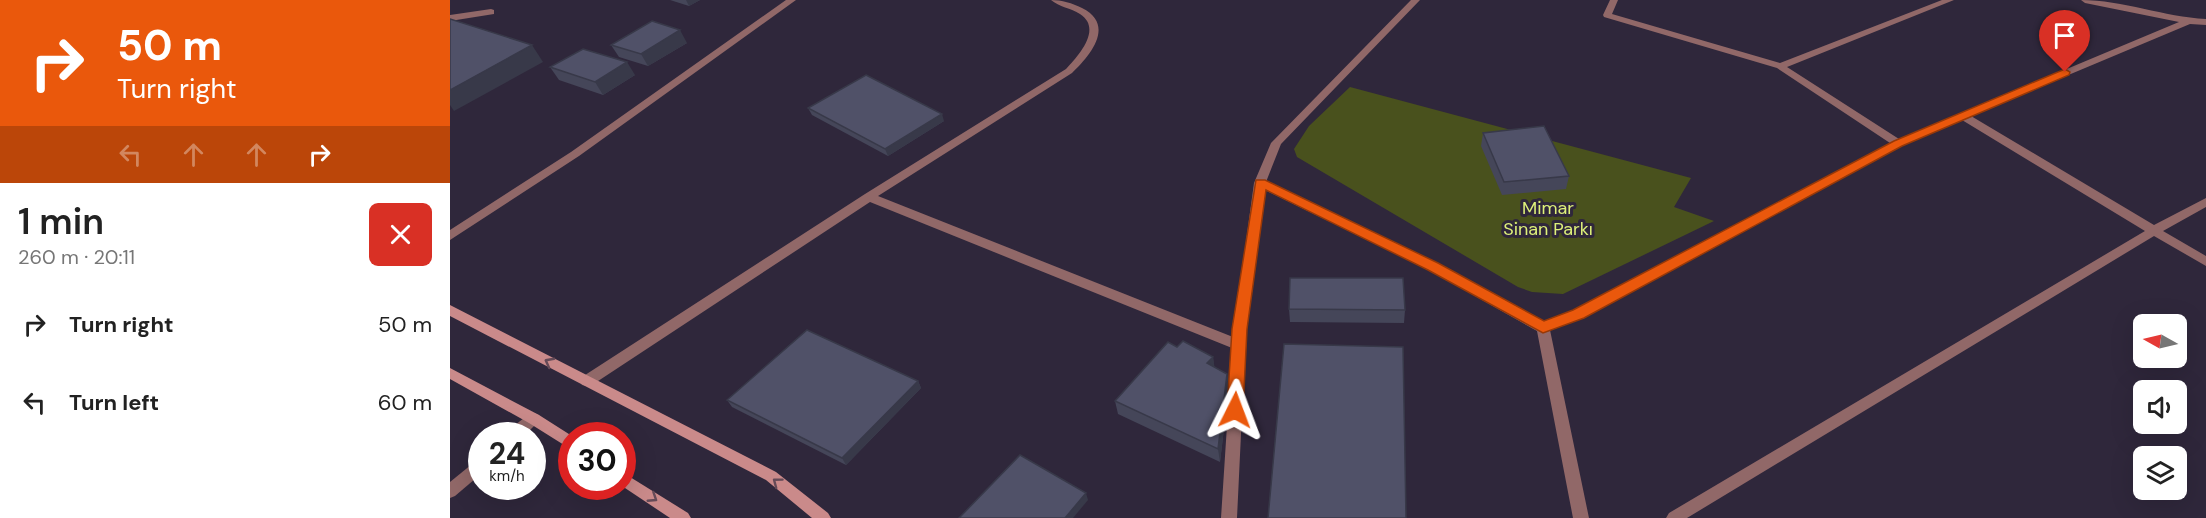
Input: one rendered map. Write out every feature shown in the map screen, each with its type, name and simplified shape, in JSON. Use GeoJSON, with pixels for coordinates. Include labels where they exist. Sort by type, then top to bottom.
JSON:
{"type":"FeatureCollection","features":[{"type":"Feature","properties":{"kind":"street"},"geometry":{"type":"LineString","coordinates":[[450,236],[575,154],[792,0]]}},
{"type":"Feature","properties":{"kind":"street"},"geometry":{"type":"LineString","coordinates":[[587,381],[869,197],[1060,77],[1080,61],[1092,41],[1092,23],[1088,15],[1055,0]]}},
{"type":"Feature","properties":{"kind":"street"},"geometry":{"type":"LineString","coordinates":[[1229,518],[1239,345],[1260,183],[1276,143],[1416,0]]}},
{"type":"Feature","properties":{"kind":"street"},"geometry":{"type":"LineString","coordinates":[[1614,0],[1607,15],[1780,66],[1898,143]]}},
{"type":"Feature","properties":{"kind":"street"},"geometry":{"type":"LineString","coordinates":[[1780,66],[1950,0]]}},
{"type":"Feature","properties":{"kind":"street"},"geometry":{"type":"LineString","coordinates":[[2085,0],[2189,21],[2206,22]]}},
{"type":"Feature","properties":{"kind":"street"},"geometry":{"type":"LineString","coordinates":[[450,18],[491,12]]}},
{"type":"Feature","properties":{"kind":"street"},"geometry":{"type":"LineString","coordinates":[[1543,328],[1578,314],[1898,143],[2189,21]]}},
{"type":"Feature","properties":{"kind":"street"},"geometry":{"type":"LineString","coordinates":[[1961,115],[2206,262]]}},
{"type":"Feature","properties":{"kind":"street"},"geometry":{"type":"LineString","coordinates":[[1260,183],[1433,267],[1543,328],[1581,518]]}},
{"type":"Feature","properties":{"kind":"street"},"geometry":{"type":"LineString","coordinates":[[869,197],[1239,345]]}},
{"type":"Feature","properties":{"kind":"street"},"geometry":{"type":"LineString","coordinates":[[1674,518],[2152,231],[2206,202]]}},
{"type":"Feature","properties":{"kind":"street"},"geometry":{"type":"LineString","coordinates":[[450,310],[771,476],[823,518]]}},
{"type":"Feature","properties":{"kind":"street"},"geometry":{"type":"LineString","coordinates":[[450,373],[558,435]]}},
{"type":"Feature","properties":{"kind":"street"},"geometry":{"type":"LineString","coordinates":[[530,422],[534,419]]}},
{"type":"Feature","properties":{"kind":"street"},"geometry":{"type":"LineString","coordinates":[[450,491],[468,476]]}},
{"type":"Feature","properties":{"kind":"street"},"geometry":{"type":"LineString","coordinates":[[636,487],[683,518]]}},
{"type":"Feature","properties":{"kind":"green space","name":"Mimar Sinan Parkı"},"geometry":{"type":"Polygon","coordinates":[[[1350,87],[1691,178],[1674,207],[1714,221],[1563,294],[1532,292],[1518,287],[1297,157],[1294,149],[1309,126],[1350,87]]]}},
{"type":"Feature","properties":{"kind":"building"},"geometry":{"type":"Polygon","coordinates":[[[450,19],[532,45],[450,90],[450,19]]]}},
{"type":"Feature","properties":{"kind":"building"},"geometry":{"type":"Polygon","coordinates":[[[652,21],[680,30],[641,54],[611,45],[652,21]]]}},
{"type":"Feature","properties":{"kind":"building"},"geometry":{"type":"Polygon","coordinates":[[[583,49],[627,62],[595,82],[550,67],[583,49]]]}},
{"type":"Feature","properties":{"kind":"building"},"geometry":{"type":"Polygon","coordinates":[[[866,75],[942,114],[885,149],[808,108],[866,75]]]}},
{"type":"Feature","properties":{"kind":"building"},"geometry":{"type":"Polygon","coordinates":[[[1544,126],[1569,176],[1504,182],[1483,133],[1544,126]]]}},
{"type":"Feature","properties":{"kind":"building"},"geometry":{"type":"Polygon","coordinates":[[[1290,278],[1403,278],[1405,310],[1289,309],[1290,278]]]}},
{"type":"Feature","properties":{"kind":"building"},"geometry":{"type":"Polygon","coordinates":[[[807,330],[918,381],[842,458],[727,400],[807,330]]]}},
{"type":"Feature","properties":{"kind":"building"},"geometry":{"type":"Polygon","coordinates":[[[1183,341],[1213,357],[1207,363],[1227,374],[1218,449],[1115,401],[1168,342],[1177,347],[1183,341]]]}},
{"type":"Feature","properties":{"kind":"building"},"geometry":{"type":"Polygon","coordinates":[[[1284,344],[1403,347],[1406,518],[1268,518],[1284,344]]]}},
{"type":"Feature","properties":{"kind":"building"},"geometry":{"type":"Polygon","coordinates":[[[1020,455],[1086,493],[1065,518],[959,518],[1020,455]]]}},
{"type":"Feature","properties":{"kind":"route"},"geometry":{"type":"LineString","coordinates":[[1235,410],[1240,329],[1260,183],[1433,267],[1543,328],[1578,314],[1898,143],[2065,72]]}}]}
